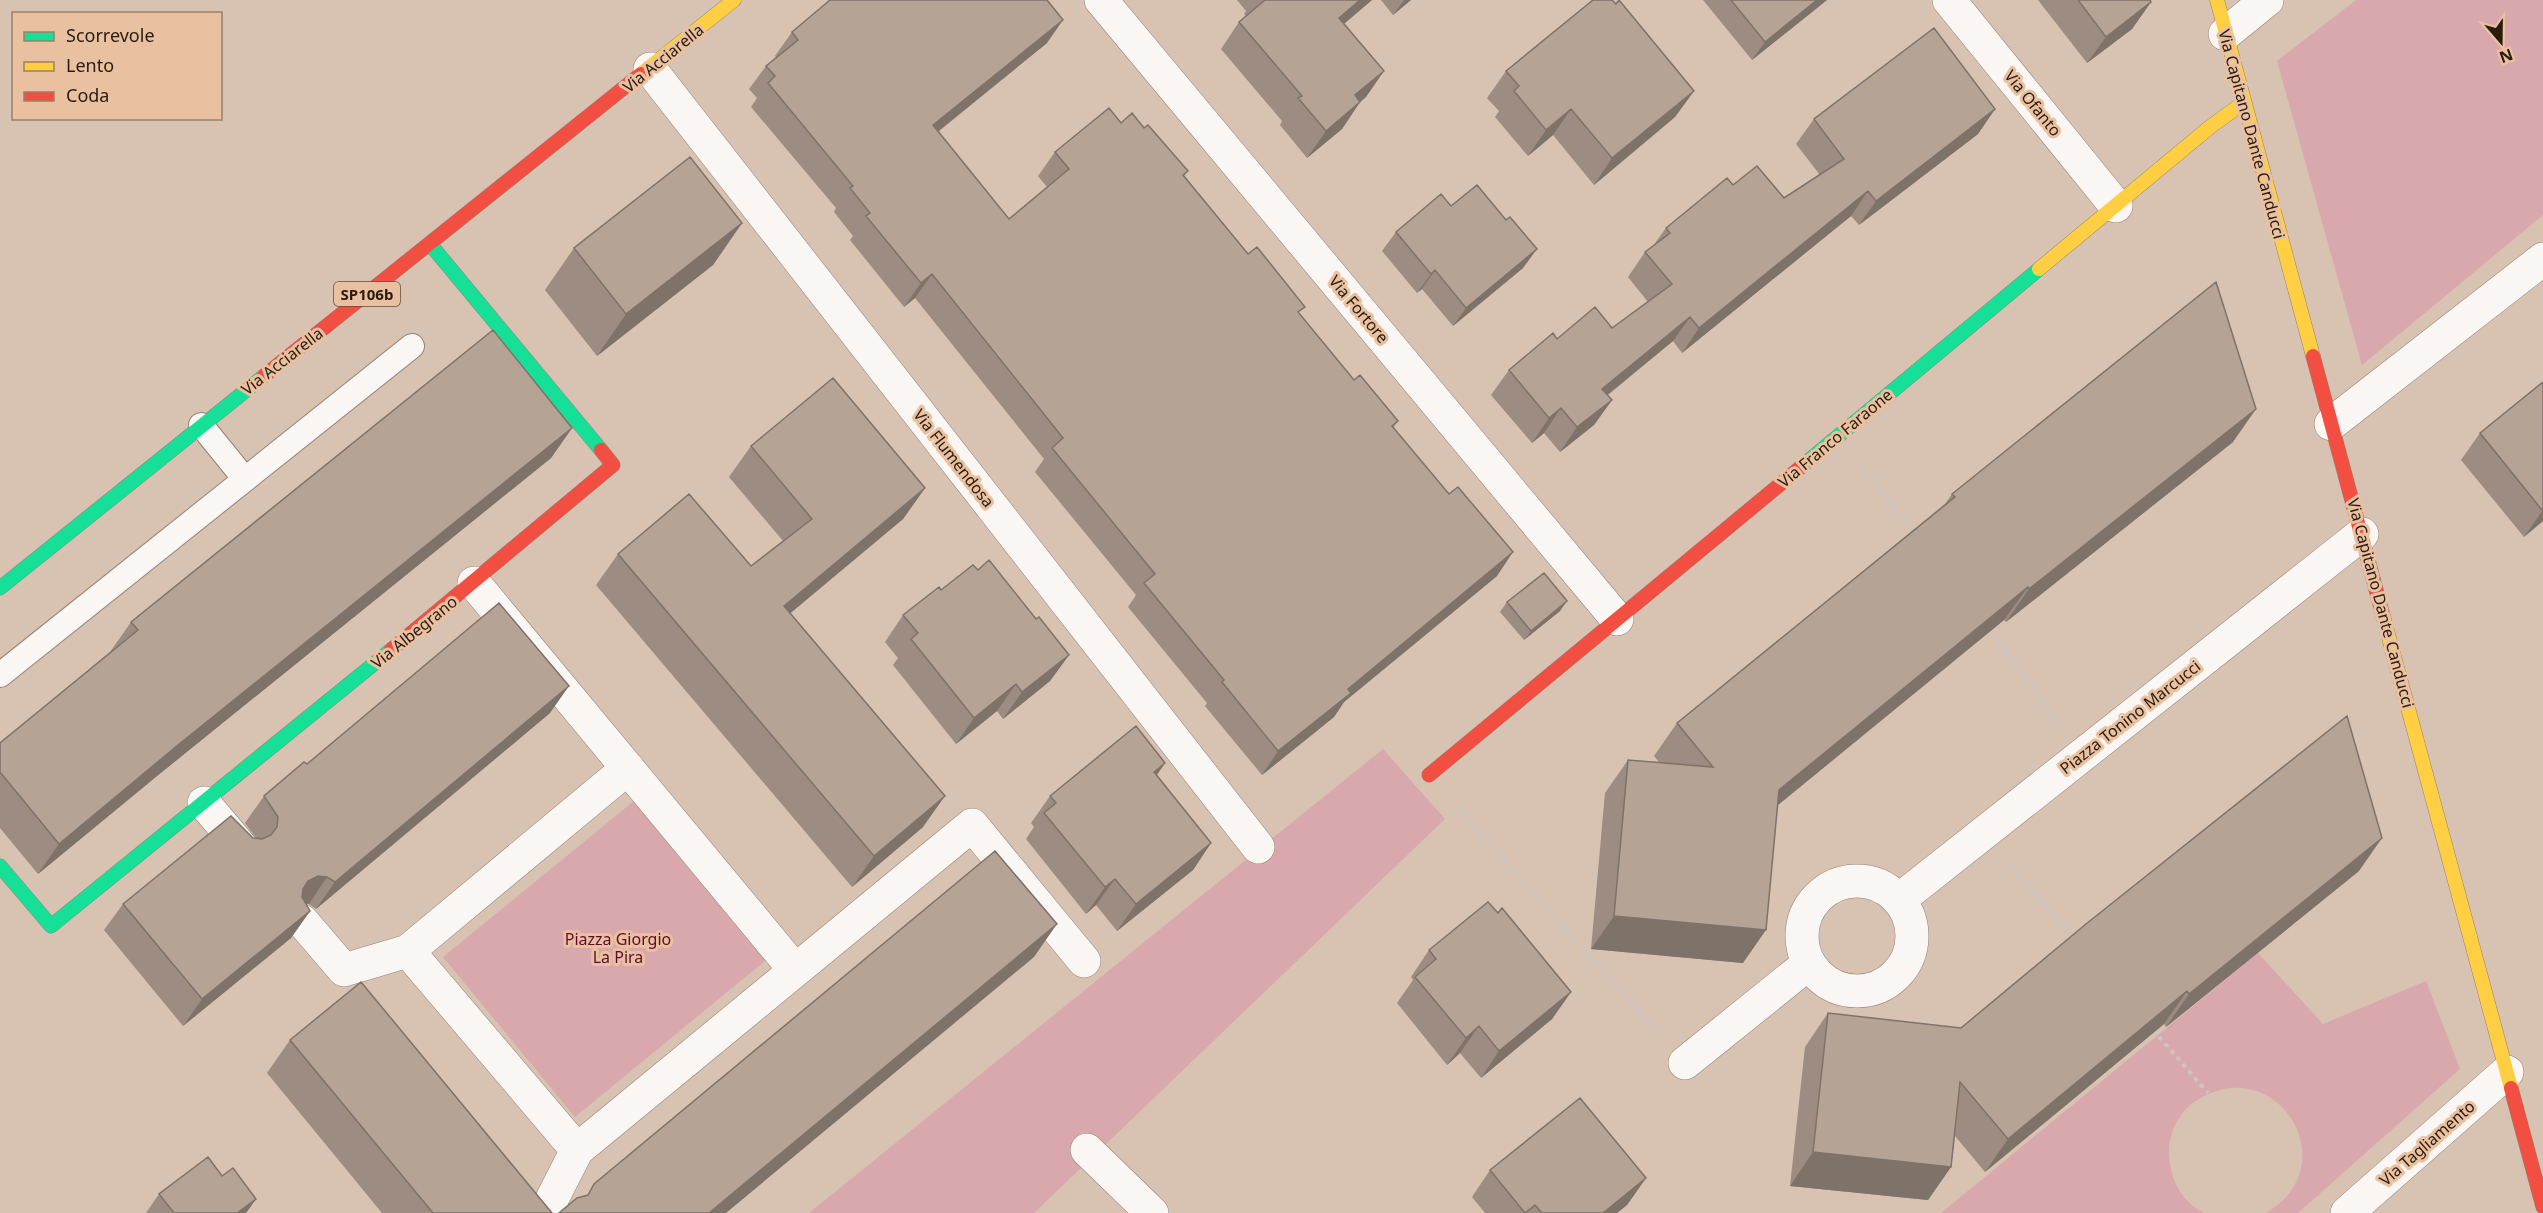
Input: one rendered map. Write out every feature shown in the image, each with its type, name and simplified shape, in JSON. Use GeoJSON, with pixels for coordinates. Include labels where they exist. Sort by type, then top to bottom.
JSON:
{"type":"FeatureCollection","features":[{"type":"Feature","properties":{"kind":"street","name":"Via Acciarella"},"geometry":{"type":"LineString","coordinates":[[0,588],[734,0]]}},
{"type":"Feature","properties":{"kind":"street","name":"Via Fortore"},"geometry":{"type":"LineString","coordinates":[[1101,0],[1617,619]]}},
{"type":"Feature","properties":{"kind":"street","name":"Via Ofanto"},"geometry":{"type":"LineString","coordinates":[[1949,0],[2116,206]]}},
{"type":"Feature","properties":{"kind":"street","name":"Via Capitano Dante Canducci"},"geometry":{"type":"LineString","coordinates":[[2217,0],[2543,1207]]}},
{"type":"Feature","properties":{"kind":"street"},"geometry":{"type":"LineString","coordinates":[[2225,34],[2267,0]]}},
{"type":"Feature","properties":{"kind":"street","name":"Via Flumendosa"},"geometry":{"type":"LineString","coordinates":[[650,69],[1258,847]]}},
{"type":"Feature","properties":{"kind":"street","name":"Via Franco Faraone"},"geometry":{"type":"LineString","coordinates":[[1429,775],[2243,103]]}},
{"type":"Feature","properties":{"kind":"street","name":"Via Albegrano"},"geometry":{"type":"LineString","coordinates":[[0,866],[51,926],[474,583],[613,465],[430,244]]}},
{"type":"Feature","properties":{"kind":"street"},"geometry":{"type":"LineString","coordinates":[[2331,424],[2543,259]]}},
{"type":"Feature","properties":{"kind":"street","name":"Piazza Tonino Marcucci"},"geometry":{"type":"LineString","coordinates":[[1899,900],[2362,534]]}},
{"type":"Feature","properties":{"kind":"street"},"geometry":{"type":"LineString","coordinates":[[474,583],[795,970]]}},
{"type":"Feature","properties":{"kind":"street"},"geometry":{"type":"LineString","coordinates":[[302,921],[344,970],[408,951],[628,768]]}},
{"type":"Feature","properties":{"kind":"street"},"geometry":{"type":"LineString","coordinates":[[204,803],[241,847]]}},
{"type":"Feature","properties":{"kind":"street"},"geometry":{"type":"LineString","coordinates":[[553,1213],[548,1207],[577,1150],[972,825],[1084,961]]}},
{"type":"Feature","properties":{"kind":"street"},"geometry":{"type":"LineString","coordinates":[[1850,880],[1868,882],[1886,888],[1899,900],[1909,916],[1913,934],[1910,952],[1902,969],[1888,981],[1872,990],[1854,992],[1836,988],[1820,978],[1808,964],[1801,947],[1801,929],[1807,912],[1818,897],[1832,886],[1850,880]]}},
{"type":"Feature","properties":{"kind":"street"},"geometry":{"type":"LineString","coordinates":[[408,951],[577,1150]]}},
{"type":"Feature","properties":{"kind":"street"},"geometry":{"type":"LineString","coordinates":[[1685,1063],[1808,964]]}},
{"type":"Feature","properties":{"kind":"street","name":"Via Tagliamento"},"geometry":{"type":"LineString","coordinates":[[2347,1213],[2507,1072]]}},
{"type":"Feature","properties":{"kind":"street"},"geometry":{"type":"LineString","coordinates":[[1087,1150],[1152,1213]]}},
{"type":"Feature","properties":{"kind":"lane"},"geometry":{"type":"LineString","coordinates":[[0,675],[412,346]]}},
{"type":"Feature","properties":{"kind":"lane"},"geometry":{"type":"LineString","coordinates":[[201,425],[244,478]]}},
{"type":"Feature","properties":{"kind":"path"},"geometry":{"type":"LineString","coordinates":[[1838,436],[1918,539]]}},
{"type":"Feature","properties":{"kind":"path"},"geometry":{"type":"LineString","coordinates":[[1983,622],[2084,753]]}},
{"type":"Feature","properties":{"kind":"path"},"geometry":{"type":"LineString","coordinates":[[1429,775],[1685,1063]]}},
{"type":"Feature","properties":{"kind":"path"},"geometry":{"type":"LineString","coordinates":[[1983,834],[2076,941]]}},
{"type":"Feature","properties":{"kind":"path"},"geometry":{"type":"LineString","coordinates":[[2146,1022],[2208,1093]]}},
{"type":"Feature","properties":{"kind":"green space"},"geometry":{"type":"Polygon","coordinates":[[[2356,0],[2543,0],[2543,215],[2362,365],[2277,61],[2356,0]]]}},
{"type":"Feature","properties":{"kind":"green space"},"geometry":{"type":"Polygon","coordinates":[[[1383,749],[1445,819],[1034,1213],[809,1213],[1383,749]]]}},
{"type":"Feature","properties":{"kind":"green space","name":"Piazza Giorgio La Pira"},"geometry":{"type":"Polygon","coordinates":[[[634,801],[766,960],[575,1117],[443,957],[634,801]]]}},
{"type":"Feature","properties":{"kind":"green space"},"geometry":{"type":"Polygon","coordinates":[[[2258,953],[2323,1024],[2426,981],[2460,1069],[2298,1213],[2266,1213],[2290,1192],[2301,1168],[2301,1142],[2292,1119],[2274,1100],[2251,1089],[2224,1089],[2188,1107],[2175,1125],[2170,1139],[2169,1154],[2174,1180],[2183,1196],[2204,1213],[1941,1213],[2258,953]]]}},
{"type":"Feature","properties":{"kind":"building"},"geometry":{"type":"Polygon","coordinates":[[[830,0],[1047,0],[1063,20],[933,125],[1009,219],[1069,169],[1055,152],[1109,108],[1121,123],[1132,113],[1144,128],[1148,125],[1188,171],[1183,175],[1248,254],[1257,247],[1305,307],[1298,312],[1354,380],[1360,375],[1398,421],[1392,426],[1449,494],[1458,487],[1513,552],[1348,689],[1351,693],[1278,751],[1222,682],[1224,680],[1144,583],[1155,574],[1052,448],[1063,438],[932,274],[921,283],[866,216],[870,213],[850,188],[853,186],[768,83],[775,76],[766,66],[798,40],[792,32],[830,0]]]}},
{"type":"Feature","properties":{"kind":"building"},"geometry":{"type":"Polygon","coordinates":[[[1265,0],[1360,0],[1339,18],[1384,71],[1355,95],[1360,102],[1326,131],[1298,98],[1302,96],[1239,22],[1265,0]]]}},
{"type":"Feature","properties":{"kind":"building"},"geometry":{"type":"Polygon","coordinates":[[[1593,0],[1612,0],[1616,4],[1619,0],[1694,91],[1612,158],[1571,109],[1546,130],[1514,91],[1519,86],[1506,71],[1593,0]]]}},
{"type":"Feature","properties":{"kind":"building"},"geometry":{"type":"Polygon","coordinates":[[[1731,0],[1817,0],[1765,42],[1731,0]]]}},
{"type":"Feature","properties":{"kind":"building"},"geometry":{"type":"Polygon","coordinates":[[[2078,0],[2150,0],[2151,2],[2106,37],[2078,0]]]}},
{"type":"Feature","properties":{"kind":"building"},"geometry":{"type":"Polygon","coordinates":[[[1934,28],[1995,109],[1876,201],[1868,191],[1699,328],[1690,317],[1602,389],[1612,400],[1577,427],[1561,408],[1549,418],[1509,370],[1553,333],[1557,339],[1595,307],[1612,328],[1672,284],[1645,252],[1670,233],[1666,228],[1727,178],[1733,185],[1757,166],[1784,198],[1844,159],[1814,119],[1934,28]]]}},
{"type":"Feature","properties":{"kind":"building"},"geometry":{"type":"Polygon","coordinates":[[[690,157],[742,223],[626,314],[574,248],[690,157]]]}},
{"type":"Feature","properties":{"kind":"building"},"geometry":{"type":"Polygon","coordinates":[[[1477,185],[1506,220],[1510,217],[1537,249],[1466,308],[1435,270],[1431,274],[1396,232],[1441,194],[1451,206],[1477,185]]]}},
{"type":"Feature","properties":{"kind":"building"},"geometry":{"type":"Polygon","coordinates":[[[2216,282],[2256,409],[2029,589],[2028,587],[1779,790],[1766,930],[1614,916],[1628,760],[1713,767],[1677,723],[1955,497],[1952,494],[2216,282]]]}},
{"type":"Feature","properties":{"kind":"building"},"geometry":{"type":"Polygon","coordinates":[[[493,330],[572,428],[178,745],[59,844],[0,772],[0,743],[138,630],[131,622],[493,330]]]}},
{"type":"Feature","properties":{"kind":"building"},"geometry":{"type":"Polygon","coordinates":[[[833,378],[925,488],[784,606],[945,796],[874,856],[618,554],[689,494],[751,566],[812,519],[751,446],[833,378]]]}},
{"type":"Feature","properties":{"kind":"building"},"geometry":{"type":"Polygon","coordinates":[[[2543,382],[2543,510],[2542,510],[2480,433],[2543,382]]]}},
{"type":"Feature","properties":{"kind":"building"},"geometry":{"type":"Polygon","coordinates":[[[989,560],[1036,619],[1039,617],[1069,655],[1022,692],[1016,684],[974,718],[911,639],[918,633],[903,615],[939,587],[941,590],[973,565],[978,570],[989,560]]]}},
{"type":"Feature","properties":{"kind":"building"},"geometry":{"type":"Polygon","coordinates":[[[1544,573],[1567,601],[1531,631],[1507,602],[1544,573]]]}},
{"type":"Feature","properties":{"kind":"building"},"geometry":{"type":"Polygon","coordinates":[[[499,603],[569,686],[335,882],[327,877],[318,876],[308,881],[303,889],[302,897],[310,911],[202,999],[123,904],[231,816],[253,838],[262,839],[271,835],[277,827],[278,817],[264,796],[304,762],[307,764],[499,603]]]}},
{"type":"Feature","properties":{"kind":"building"},"geometry":{"type":"Polygon","coordinates":[[[2347,716],[2382,838],[2189,994],[2187,991],[2008,1139],[1960,1082],[1951,1167],[1813,1152],[1828,1013],[1961,1028],[2086,924],[2347,716]]]}},
{"type":"Feature","properties":{"kind":"building"},"geometry":{"type":"Polygon","coordinates":[[[1136,726],[1165,763],[1154,772],[1211,843],[1136,904],[1115,879],[1105,887],[1044,813],[1056,803],[1050,796],[1136,726]]]}},
{"type":"Feature","properties":{"kind":"building"},"geometry":{"type":"Polygon","coordinates":[[[995,851],[1057,924],[709,1213],[559,1213],[577,1198],[588,1195],[594,1184],[995,851]]]}},
{"type":"Feature","properties":{"kind":"building"},"geometry":{"type":"Polygon","coordinates":[[[1488,902],[1498,913],[1502,908],[1571,992],[1499,1051],[1479,1026],[1466,1038],[1415,977],[1436,959],[1429,950],[1488,902]]]}},
{"type":"Feature","properties":{"kind":"building"},"geometry":{"type":"Polygon","coordinates":[[[361,982],[552,1213],[433,1213],[290,1040],[361,982]]]}},
{"type":"Feature","properties":{"kind":"building"},"geometry":{"type":"Polygon","coordinates":[[[1580,1098],[1646,1178],[1603,1213],[1542,1213],[1535,1205],[1525,1213],[1490,1170],[1580,1098]]]}},
{"type":"Feature","properties":{"kind":"building"},"geometry":{"type":"Polygon","coordinates":[[[208,1157],[222,1176],[233,1168],[256,1199],[237,1213],[174,1213],[159,1194],[208,1157]]]}},
{"type":"Feature","properties":{"kind":"traffic: fast"},"geometry":{"type":"LineString","coordinates":[[430,244],[601,450]]}},
{"type":"Feature","properties":{"kind":"traffic: fast"},"geometry":{"type":"LineString","coordinates":[[1801,467],[2039,269]]}},
{"type":"Feature","properties":{"kind":"traffic: fast"},"geometry":{"type":"LineString","coordinates":[[0,588],[264,376]]}},
{"type":"Feature","properties":{"kind":"traffic: fast"},"geometry":{"type":"LineString","coordinates":[[0,866],[51,926],[391,650]]}},
{"type":"Feature","properties":{"kind":"traffic: slow"},"geometry":{"type":"LineString","coordinates":[[641,74],[734,0]]}},
{"type":"Feature","properties":{"kind":"traffic: slow"},"geometry":{"type":"LineString","coordinates":[[2217,0],[2313,356]]}},
{"type":"Feature","properties":{"kind":"traffic: slow"},"geometry":{"type":"LineString","coordinates":[[2039,269],[2210,127],[2243,103]]}},
{"type":"Feature","properties":{"kind":"traffic: slow"},"geometry":{"type":"LineString","coordinates":[[2382,612],[2511,1088]]}},
{"type":"Feature","properties":{"kind":"traffic: jam"},"geometry":{"type":"LineString","coordinates":[[264,376],[641,74]]}},
{"type":"Feature","properties":{"kind":"traffic: jam"},"geometry":{"type":"LineString","coordinates":[[2313,356],[2382,612]]}},
{"type":"Feature","properties":{"kind":"traffic: jam"},"geometry":{"type":"LineString","coordinates":[[391,650],[613,465],[601,450]]}},
{"type":"Feature","properties":{"kind":"traffic: jam"},"geometry":{"type":"LineString","coordinates":[[1429,775],[1801,467]]}},
{"type":"Feature","properties":{"kind":"traffic: jam"},"geometry":{"type":"LineString","coordinates":[[2511,1088],[2543,1207]]}}]}
